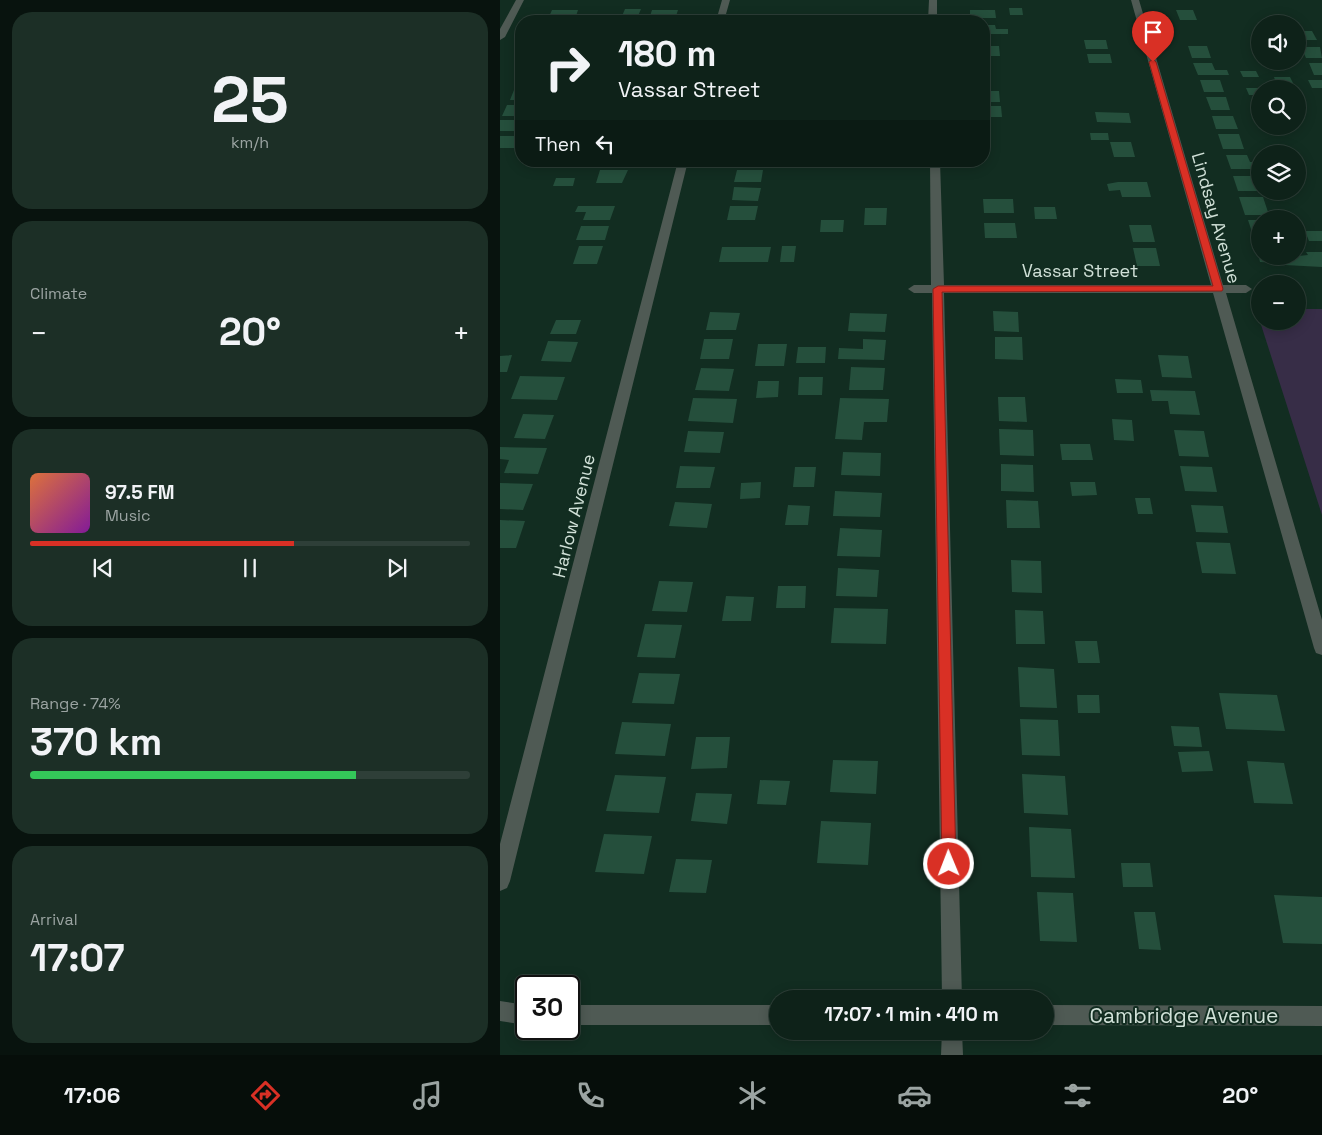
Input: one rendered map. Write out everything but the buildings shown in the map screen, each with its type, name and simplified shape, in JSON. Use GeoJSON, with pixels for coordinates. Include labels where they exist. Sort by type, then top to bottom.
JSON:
{"type":"FeatureCollection","features":[{"type":"Feature","properties":{"kind":"street"},"geometry":{"type":"LineString","coordinates":[[500,37],[520,0]]}},
{"type":"Feature","properties":{"kind":"street"},"geometry":{"type":"LineString","coordinates":[[722,15],[726,0]]}},
{"type":"Feature","properties":{"kind":"street"},"geometry":{"type":"LineString","coordinates":[[933,0],[933,15]]}},
{"type":"Feature","properties":{"kind":"street","name":"Lindsay Avenue"},"geometry":{"type":"LineString","coordinates":[[1135,0],[1322,648]]}},
{"type":"Feature","properties":{"kind":"street","name":"Harlow Avenue"},"geometry":{"type":"LineString","coordinates":[[500,881],[681,167]]}},
{"type":"Feature","properties":{"kind":"street"},"geometry":{"type":"LineString","coordinates":[[936,167],[952,990]]}},
{"type":"Feature","properties":{"kind":"street","name":"Vassar Street"},"geometry":{"type":"LineString","coordinates":[[914,288],[1246,289]]}},
{"type":"Feature","properties":{"kind":"street"},"geometry":{"type":"LineString","coordinates":[[500,1011],[515,1013]]}},
{"type":"Feature","properties":{"kind":"street"},"geometry":{"type":"LineString","coordinates":[[580,1015],[769,1015]]}},
{"type":"Feature","properties":{"kind":"street","name":"Cambridge Avenue"},"geometry":{"type":"LineString","coordinates":[[1054,1015],[1322,1016]]}},
{"type":"Feature","properties":{"kind":"street"},"geometry":{"type":"LineString","coordinates":[[952,1040],[952,1055]]}},
{"type":"Feature","properties":{"kind":"shaded area"},"geometry":{"type":"Polygon","coordinates":[[[1306,309],[1322,309],[1322,515],[1263,330],[1306,330],[1306,309]]]}},
{"type":"Feature","properties":{"kind":"route"},"geometry":{"type":"LineString","coordinates":[[949,864],[938,289],[1219,289],[1153,62]]}}]}
